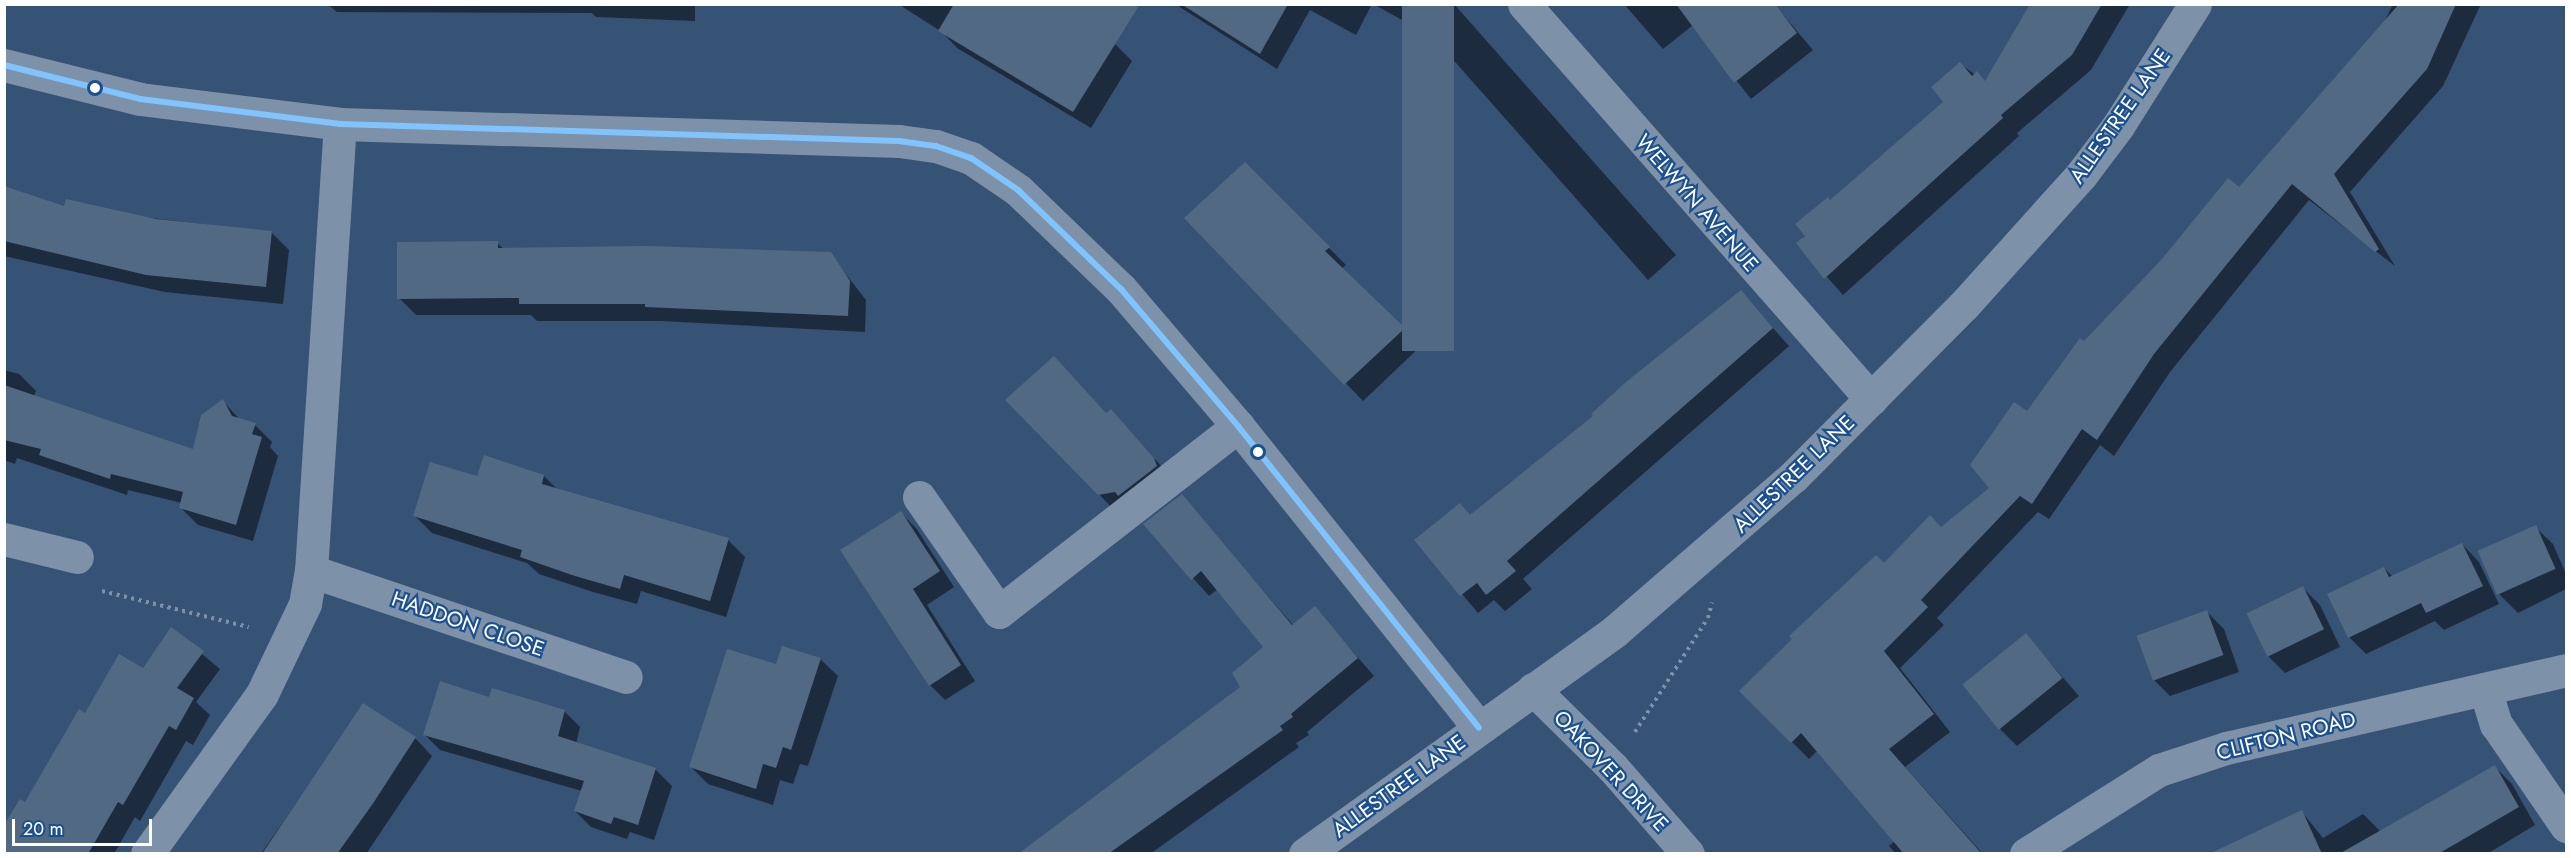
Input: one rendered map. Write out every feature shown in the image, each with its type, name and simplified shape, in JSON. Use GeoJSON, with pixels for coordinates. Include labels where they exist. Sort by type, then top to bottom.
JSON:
{"type":"FeatureCollection","features":[{"type":"Feature","properties":{"kind":"street","name":"WELWYN AVENUE"},"geometry":{"type":"LineString","coordinates":[[1524,4],[1871,399]]}},
{"type":"Feature","properties":{"kind":"street","name":"ALLESTREE LANE"},"geometry":{"type":"LineString","coordinates":[[1305,854],[1665,592],[1793,477],[1871,399],[2081,175],[2118,126],[2195,4]]}},
{"type":"Feature","properties":{"kind":"street"},"geometry":{"type":"LineString","coordinates":[[4,65],[140,99],[340,124],[899,141],[936,146],[971,158],[1018,190],[1067,234],[1121,289],[1238,426],[1479,728]]}},
{"type":"Feature","properties":{"kind":"street"},"geometry":{"type":"LineString","coordinates":[[147,854],[262,694],[291,637],[304,604],[311,571],[340,124]]}},
{"type":"Feature","properties":{"kind":"street"},"geometry":{"type":"LineString","coordinates":[[919,497],[999,612],[1238,426]]}},
{"type":"Feature","properties":{"kind":"street"},"geometry":{"type":"LineString","coordinates":[[4,539],[77,556]]}},
{"type":"Feature","properties":{"kind":"street","name":"HADDON CLOSE"},"geometry":{"type":"LineString","coordinates":[[311,571],[626,676]]}},
{"type":"Feature","properties":{"kind":"street","name":"CLIFTON ROAD"},"geometry":{"type":"LineString","coordinates":[[2026,854],[2159,770],[2226,748],[2566,670]]}},
{"type":"Feature","properties":{"kind":"street","name":"OAKOVER DRIVE"},"geometry":{"type":"LineString","coordinates":[[1533,689],[1613,768],[1688,854]]}},
{"type":"Feature","properties":{"kind":"street"},"geometry":{"type":"LineString","coordinates":[[2485,689],[2496,724],[2566,826]]}},
{"type":"Feature","properties":{"kind":"path"},"geometry":{"type":"LineString","coordinates":[[77,556],[81,585],[291,637]]}},
{"type":"Feature","properties":{"kind":"path"},"geometry":{"type":"LineString","coordinates":[[1613,768],[1708,618],[1714,597]]}},
{"type":"Feature","properties":{"kind":"building"},"geometry":{"type":"Polygon","coordinates":[[[954,4],[1140,4],[1073,112],[938,31],[954,4]]]}},
{"type":"Feature","properties":{"kind":"building"},"geometry":{"type":"Polygon","coordinates":[[[1181,4],[1288,4],[1260,54],[1181,4]]]}},
{"type":"Feature","properties":{"kind":"building"},"geometry":{"type":"Polygon","coordinates":[[[1402,4],[1454,4],[1454,351],[1402,351],[1402,4]]]}},
{"type":"Feature","properties":{"kind":"building"},"geometry":{"type":"Polygon","coordinates":[[[1676,4],[1775,4],[1797,33],[1734,83],[1676,4]]]}},
{"type":"Feature","properties":{"kind":"building"},"geometry":{"type":"Polygon","coordinates":[[[2030,4],[2102,4],[2072,55],[2001,115],[2003,118],[1824,279],[1796,243],[1805,236],[1795,224],[1828,197],[1830,200],[1943,102],[1931,87],[1960,62],[1972,76],[1977,71],[1985,81],[2030,4]]]}},
{"type":"Feature","properties":{"kind":"building"},"geometry":{"type":"Polygon","coordinates":[[[2399,4],[2456,4],[2427,69],[2334,174],[2379,249],[2375,252],[2292,184],[2154,354],[2097,440],[2082,429],[2032,504],[2020,496],[1921,600],[1928,607],[1884,651],[1934,714],[1889,749],[1982,854],[1904,854],[1801,733],[1791,743],[1739,691],[1792,639],[1789,636],[1876,555],[1884,563],[1930,515],[1941,527],[1989,488],[1970,465],[2014,402],[2027,411],[2080,338],[2084,341],[2162,259],[2228,178],[2239,187],[2399,4]]]}},
{"type":"Feature","properties":{"kind":"building"},"geometry":{"type":"Polygon","coordinates":[[[1245,162],[1330,247],[1325,251],[1405,328],[1344,385],[1184,218],[1245,162]]]}},
{"type":"Feature","properties":{"kind":"building"},"geometry":{"type":"Polygon","coordinates":[[[4,186],[64,206],[66,199],[156,219],[272,231],[266,287],[146,275],[4,241],[4,186]]]}},
{"type":"Feature","properties":{"kind":"building"},"geometry":{"type":"Polygon","coordinates":[[[498,241],[498,248],[647,246],[831,252],[850,281],[848,316],[645,307],[645,304],[519,304],[519,298],[397,299],[397,242],[498,241]]]}},
{"type":"Feature","properties":{"kind":"building"},"geometry":{"type":"Polygon","coordinates":[[[1741,290],[1773,328],[1507,561],[1516,571],[1486,595],[1477,583],[1460,596],[1414,540],[1460,503],[1470,515],[1593,416],[1591,414],[1626,382],[1741,290]]]}},
{"type":"Feature","properties":{"kind":"building"},"geometry":{"type":"Polygon","coordinates":[[[1054,356],[1106,413],[1111,409],[1154,458],[1157,466],[1118,496],[1115,492],[1098,495],[1005,400],[1054,356]]]}},
{"type":"Feature","properties":{"kind":"building"},"geometry":{"type":"Polygon","coordinates":[[[4,385],[193,449],[201,415],[223,399],[232,416],[256,423],[252,434],[262,437],[236,525],[179,508],[183,492],[111,474],[110,479],[39,455],[41,449],[4,440],[4,385]]]}},
{"type":"Feature","properties":{"kind":"building"},"geometry":{"type":"Polygon","coordinates":[[[484,455],[544,475],[542,484],[729,538],[710,601],[624,575],[620,589],[520,557],[522,550],[413,516],[430,462],[477,476],[484,455]]]}},
{"type":"Feature","properties":{"kind":"building"},"geometry":{"type":"Polygon","coordinates":[[[1182,494],[1292,625],[1315,606],[1358,658],[1291,714],[1293,717],[1280,726],[1283,730],[1108,854],[1018,854],[1240,687],[1232,673],[1263,647],[1201,571],[1191,580],[1143,524],[1182,494]]]}},
{"type":"Feature","properties":{"kind":"building"},"geometry":{"type":"Polygon","coordinates":[[[901,511],[940,571],[913,589],[961,665],[929,686],[840,550],[901,511]]]}},
{"type":"Feature","properties":{"kind":"building"},"geometry":{"type":"Polygon","coordinates":[[[2536,525],[2556,569],[2497,595],[2478,551],[2536,525]]]}},
{"type":"Feature","properties":{"kind":"building"},"geometry":{"type":"Polygon","coordinates":[[[2462,543],[2483,586],[2426,613],[2421,603],[2348,638],[2327,594],[2384,567],[2389,577],[2462,543]]]}},
{"type":"Feature","properties":{"kind":"building"},"geometry":{"type":"Polygon","coordinates":[[[2303,586],[2324,629],[2267,657],[2246,614],[2303,586]]]}},
{"type":"Feature","properties":{"kind":"building"},"geometry":{"type":"Polygon","coordinates":[[[2207,610],[2223,655],[2153,681],[2137,636],[2207,610]]]}},
{"type":"Feature","properties":{"kind":"building"},"geometry":{"type":"Polygon","coordinates":[[[171,627],[204,651],[177,688],[194,698],[176,730],[169,726],[123,805],[118,802],[88,854],[4,854],[4,825],[20,799],[25,802],[79,709],[85,713],[119,654],[143,668],[171,627]]]}},
{"type":"Feature","properties":{"kind":"building"},"geometry":{"type":"Polygon","coordinates":[[[2026,633],[2063,678],[1999,730],[1962,685],[2026,633]]]}},
{"type":"Feature","properties":{"kind":"building"},"geometry":{"type":"Polygon","coordinates":[[[782,646],[821,658],[791,750],[783,747],[776,768],[763,764],[756,789],[689,767],[727,649],[776,664],[782,646]]]}},
{"type":"Feature","properties":{"kind":"building"},"geometry":{"type":"Polygon","coordinates":[[[440,681],[489,697],[492,688],[565,710],[558,736],[656,768],[638,825],[614,817],[611,824],[574,811],[584,781],[423,735],[440,681]]]}},
{"type":"Feature","properties":{"kind":"building"},"geometry":{"type":"Polygon","coordinates":[[[363,703],[416,737],[374,802],[337,854],[262,854],[363,703]]]}},
{"type":"Feature","properties":{"kind":"building"},"geometry":{"type":"Polygon","coordinates":[[[2495,765],[2519,807],[2438,854],[2339,854],[2495,765]]]}},
{"type":"Feature","properties":{"kind":"building"},"geometry":{"type":"Polygon","coordinates":[[[2302,810],[2322,854],[2209,854],[2302,810]]]}},
{"type":"Feature","properties":{"kind":"transit line"},"geometry":{"type":"LineString","coordinates":[[4,65],[140,99],[340,124],[899,141],[936,146],[971,158],[1018,190],[1121,289],[1238,426],[1479,728]]}}]}
